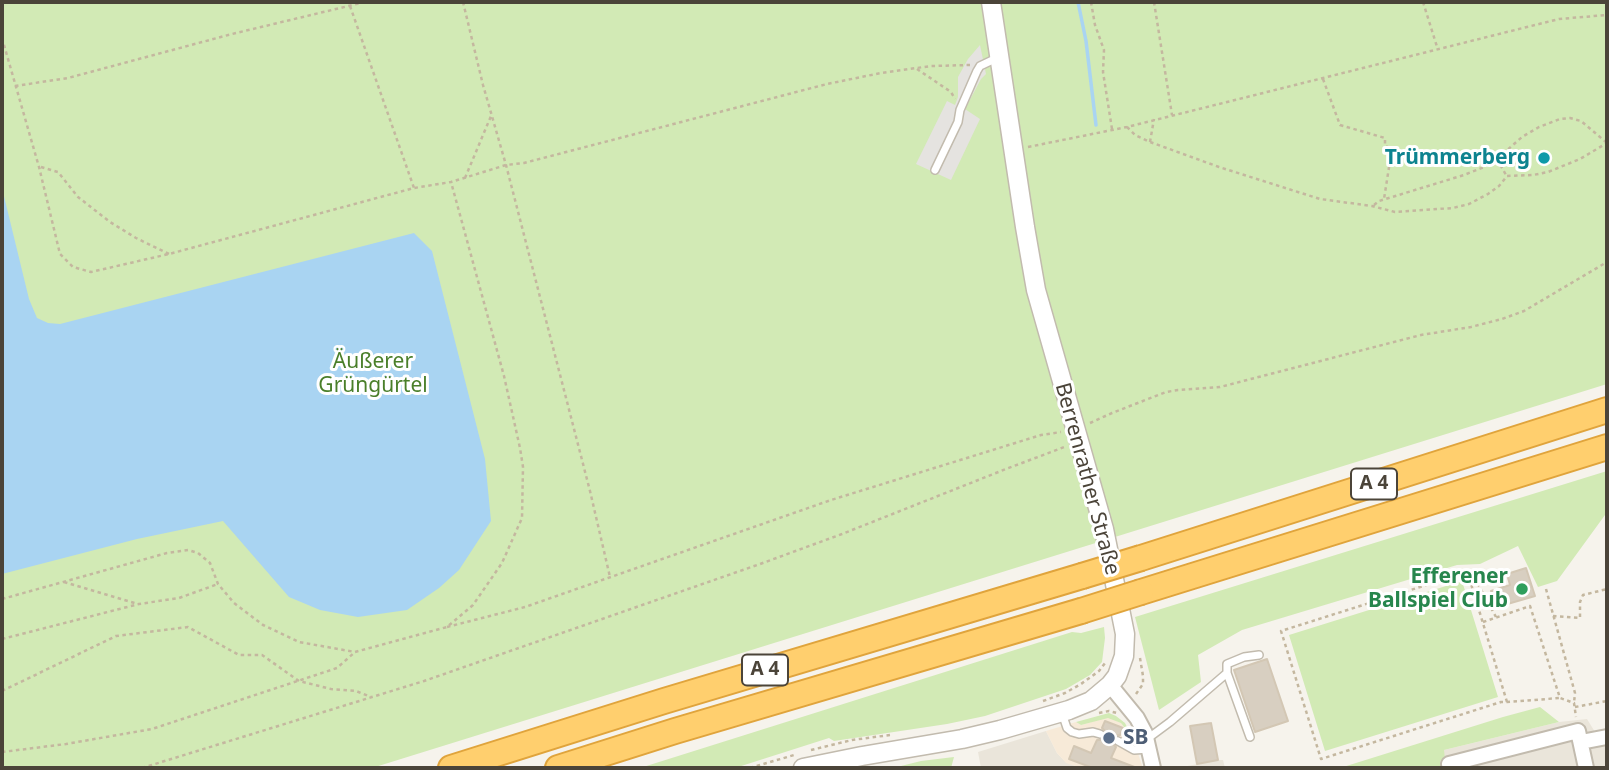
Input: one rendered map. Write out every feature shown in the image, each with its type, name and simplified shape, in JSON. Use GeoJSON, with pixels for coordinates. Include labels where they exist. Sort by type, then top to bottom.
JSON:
{"type":"FeatureCollection","features":[{"type":"Feature","properties":{"kind":"highway","name":"A 4"},"geometry":{"type":"LineString","coordinates":[[451,768],[1141,558],[1607,410]]}},
{"type":"Feature","properties":{"kind":"highway","name":"A 4"},"geometry":{"type":"LineString","coordinates":[[558,768],[1081,611],[1607,447]]}},
{"type":"Feature","properties":{"kind":"street","name":"Berrenrather Straße"},"geometry":{"type":"LineString","coordinates":[[801,761],[862,762],[1000,730],[1062,712],[1091,701],[1110,685],[1124,656],[1125,634],[1104,530],[1036,290],[991,2]]}},
{"type":"Feature","properties":{"kind":"street"},"geometry":{"type":"LineString","coordinates":[[1110,685],[1137,718],[1148,744],[1153,768]]}},
{"type":"Feature","properties":{"kind":"street"},"geometry":{"type":"LineString","coordinates":[[1450,766],[1579,736],[1607,737]]}},
{"type":"Feature","properties":{"kind":"street"},"geometry":{"type":"LineString","coordinates":[[1579,736],[1586,768]]}},
{"type":"Feature","properties":{"kind":"lane"},"geometry":{"type":"LineString","coordinates":[[935,170],[980,66],[999,57]]}},
{"type":"Feature","properties":{"kind":"lane"},"geometry":{"type":"LineString","coordinates":[[1250,737],[1227,674],[1227,664],[1244,657],[1259,655]]}},
{"type":"Feature","properties":{"kind":"lane"},"geometry":{"type":"LineString","coordinates":[[1118,741],[1135,750],[1148,744],[1227,674]]}},
{"type":"Feature","properties":{"kind":"lane"},"geometry":{"type":"LineString","coordinates":[[1062,712],[1067,728],[1072,732],[1100,734]]}},
{"type":"Feature","properties":{"kind":"path"},"geometry":{"type":"LineString","coordinates":[[15,86],[68,78],[365,2]]}},
{"type":"Feature","properties":{"kind":"path"},"geometry":{"type":"LineString","coordinates":[[463,2],[610,577]]}},
{"type":"Feature","properties":{"kind":"path"},"geometry":{"type":"LineString","coordinates":[[1091,2],[1095,25],[1104,50],[1103,72],[1112,129]]}},
{"type":"Feature","properties":{"kind":"path"},"geometry":{"type":"LineString","coordinates":[[1154,2],[1172,115]]}},
{"type":"Feature","properties":{"kind":"path"},"geometry":{"type":"LineString","coordinates":[[1423,2],[1438,50]]}},
{"type":"Feature","properties":{"kind":"path"},"geometry":{"type":"LineString","coordinates":[[349,5],[414,188]]}},
{"type":"Feature","properties":{"kind":"path"},"geometry":{"type":"LineString","coordinates":[[1013,150],[1127,127],[1559,19],[1607,15]]}},
{"type":"Feature","properties":{"kind":"path"},"geometry":{"type":"LineString","coordinates":[[2,38],[39,167],[60,254],[73,267],[91,272],[827,84],[931,66],[980,66]]}},
{"type":"Feature","properties":{"kind":"path"},"geometry":{"type":"LineString","coordinates":[[916,68],[951,92],[961,108]]}},
{"type":"Feature","properties":{"kind":"path"},"geometry":{"type":"LineString","coordinates":[[1323,79],[1340,125],[1385,138],[1385,146],[1396,153],[1390,161],[1384,199]]}},
{"type":"Feature","properties":{"kind":"path"},"geometry":{"type":"LineString","coordinates":[[465,178],[492,114]]}},
{"type":"Feature","properties":{"kind":"path"},"geometry":{"type":"LineString","coordinates":[[1127,127],[1135,135],[1150,142],[1219,167],[1320,198],[1395,212],[1453,208],[1469,204],[1499,186],[1507,176],[1548,172],[1580,159],[1607,143],[1581,121],[1570,118],[1560,120],[1538,127],[1497,159],[1464,175],[1384,199],[1373,206]]}},
{"type":"Feature","properties":{"kind":"path"},"geometry":{"type":"LineString","coordinates":[[1150,142],[1154,119]]}},
{"type":"Feature","properties":{"kind":"path"},"geometry":{"type":"LineString","coordinates":[[1497,159],[1507,176]]}},
{"type":"Feature","properties":{"kind":"path"},"geometry":{"type":"LineString","coordinates":[[39,167],[58,172],[78,197],[110,222],[169,254]]}},
{"type":"Feature","properties":{"kind":"path"},"geometry":{"type":"LineString","coordinates":[[447,628],[473,605],[502,563],[522,518],[523,467],[504,376],[451,182]]}},
{"type":"Feature","properties":{"kind":"path"},"geometry":{"type":"LineString","coordinates":[[2,599],[167,553],[188,550],[198,553],[210,563],[218,584],[234,603],[263,625],[299,642],[355,652],[525,607],[831,500],[1041,435],[1076,428],[1166,392],[1220,387],[1421,335],[1502,319],[1535,305],[1607,262]]}},
{"type":"Feature","properties":{"kind":"path"},"geometry":{"type":"LineString","coordinates":[[142,768],[373,697],[761,564],[1070,445]]}},
{"type":"Feature","properties":{"kind":"path"},"geometry":{"type":"LineString","coordinates":[[1468,574],[1507,702]]}},
{"type":"Feature","properties":{"kind":"path"},"geometry":{"type":"LineString","coordinates":[[1496,618],[1474,577],[1468,574],[1281,631],[1321,759],[1501,702],[1560,698],[1574,705],[1607,701]]}},
{"type":"Feature","properties":{"kind":"path"},"geometry":{"type":"LineString","coordinates":[[64,582],[139,604]]}},
{"type":"Feature","properties":{"kind":"path"},"geometry":{"type":"LineString","coordinates":[[2,639],[139,604],[179,598],[218,584]]}},
{"type":"Feature","properties":{"kind":"path"},"geometry":{"type":"LineString","coordinates":[[1546,589],[1574,693],[1579,736]]}},
{"type":"Feature","properties":{"kind":"path"},"geometry":{"type":"LineString","coordinates":[[1553,616],[1580,618],[1583,595],[1607,589]]}},
{"type":"Feature","properties":{"kind":"path"},"geometry":{"type":"LineString","coordinates":[[1482,622],[1530,606],[1560,698]]}},
{"type":"Feature","properties":{"kind":"path"},"geometry":{"type":"LineString","coordinates":[[2,691],[116,636],[188,627],[239,655],[262,655],[299,681],[356,691],[373,697]]}},
{"type":"Feature","properties":{"kind":"path"},"geometry":{"type":"LineString","coordinates":[[1091,701],[1098,713],[1119,713],[1127,705],[1143,684],[1138,651]]}},
{"type":"Feature","properties":{"kind":"path"},"geometry":{"type":"LineString","coordinates":[[2,752],[152,729],[337,668],[355,652]]}},
{"type":"Feature","properties":{"kind":"path"},"geometry":{"type":"LineString","coordinates":[[1039,702],[1081,684],[1100,671],[1107,660]]}},
{"type":"Feature","properties":{"kind":"path"},"geometry":{"type":"LineString","coordinates":[[810,750],[891,734]]}},
{"type":"Feature","properties":{"kind":"path"},"geometry":{"type":"LineString","coordinates":[[750,768],[801,761]]}},
{"type":"Feature","properties":{"kind":"shaded area"},"geometry":{"type":"Polygon","coordinates":[[[980,45],[986,74],[965,109],[980,119],[951,180],[916,164],[947,101],[955,105],[958,97],[958,77],[980,45]]]}},
{"type":"Feature","properties":{"kind":"shaded area"},"geometry":{"type":"Polygon","coordinates":[[[1108,717],[1121,723],[1133,739],[1143,768],[1081,768],[1066,763],[1057,753],[1046,731],[1076,722],[1081,725],[1108,717]]]}},
{"type":"Feature","properties":{"kind":"shaded area"},"geometry":{"type":"Polygon","coordinates":[[[1587,719],[1595,732],[1607,730],[1607,768],[1440,768],[1444,750],[1559,722],[1587,719]]]}},
{"type":"Feature","properties":{"kind":"shaded area"},"geometry":{"type":"Polygon","coordinates":[[[1046,731],[1057,753],[1066,762],[1081,768],[981,768],[978,752],[1046,731]]]}},
{"type":"Feature","properties":{"kind":"shaded area"},"geometry":{"type":"Polygon","coordinates":[[[1219,760],[1223,760],[1225,768],[1177,768],[1219,760]]]}},
{"type":"Feature","properties":{"kind":"green space","name":"Äußerer Grüngürtel"},"geometry":{"type":"Polygon","coordinates":[[[2,2],[1607,2],[1607,384],[372,768],[2,768],[2,2]]]}},
{"type":"Feature","properties":{"kind":"green space"},"geometry":{"type":"Polygon","coordinates":[[[1607,471],[1607,514],[1557,581],[1538,587],[1518,546],[1480,564],[1457,565],[1242,630],[1198,655],[1201,682],[1159,710],[1135,617],[1607,471]]]}},
{"type":"Feature","properties":{"kind":"green space"},"geometry":{"type":"Polygon","coordinates":[[[1462,581],[1498,697],[1325,751],[1289,635],[1462,581]]]}},
{"type":"Feature","properties":{"kind":"green space"},"geometry":{"type":"Polygon","coordinates":[[[1104,627],[1102,662],[1090,675],[1066,689],[985,716],[834,741],[829,738],[735,768],[640,768],[1072,632],[1081,633],[1104,627]]]}},
{"type":"Feature","properties":{"kind":"green space"},"geometry":{"type":"Polygon","coordinates":[[[1540,707],[1559,722],[1444,750],[1445,759],[1440,761],[1441,768],[1340,768],[1503,717],[1540,707]]]}},
{"type":"Feature","properties":{"kind":"green space"},"geometry":{"type":"Polygon","coordinates":[[[1109,713],[1125,723],[1133,739],[1121,723],[1108,718],[1081,725],[1076,722],[1109,713]]]}},
{"type":"Feature","properties":{"kind":"green space"},"geometry":{"type":"Polygon","coordinates":[[[954,757],[951,768],[893,768],[921,761],[954,757]]]}},
{"type":"Feature","properties":{"kind":"water"},"geometry":{"type":"Polygon","coordinates":[[[2,188],[29,299],[37,318],[48,323],[60,324],[414,233],[432,251],[485,459],[491,521],[459,570],[407,610],[358,617],[320,610],[289,597],[223,521],[137,539],[2,574],[2,188]]]}},
{"type":"Feature","properties":{"kind":"building"},"geometry":{"type":"Polygon","coordinates":[[[1526,568],[1535,596],[1497,607],[1491,591],[1510,585],[1507,574],[1526,568]]]}},
{"type":"Feature","properties":{"kind":"building"},"geometry":{"type":"Polygon","coordinates":[[[1267,659],[1288,721],[1255,732],[1234,670],[1267,659]]]}},
{"type":"Feature","properties":{"kind":"building"},"geometry":{"type":"Polygon","coordinates":[[[1105,721],[1123,728],[1120,735],[1112,739],[1116,747],[1111,758],[1137,768],[1093,768],[1069,759],[1074,746],[1091,753],[1097,740],[1105,738],[1106,732],[1102,728],[1105,721]]]}},
{"type":"Feature","properties":{"kind":"building"},"geometry":{"type":"Polygon","coordinates":[[[1211,723],[1218,760],[1197,764],[1190,726],[1211,723]]]}},
{"type":"Feature","properties":{"kind":"waterway"},"geometry":{"type":"LineString","coordinates":[[1078,2],[1086,41],[1096,125]]}},
{"type":"Feature","properties":{"kind":"place","name":"Trümmerberg"},"geometry":{"type":"Point","coordinates":[1544,158]}},
{"type":"Feature","properties":{"kind":"place","name":"Efferener Ballspiel Club"},"geometry":{"type":"Point","coordinates":[1522,589]}},
{"type":"Feature","properties":{"kind":"place","name":"SB"},"geometry":{"type":"Point","coordinates":[1109,738]}}]}
